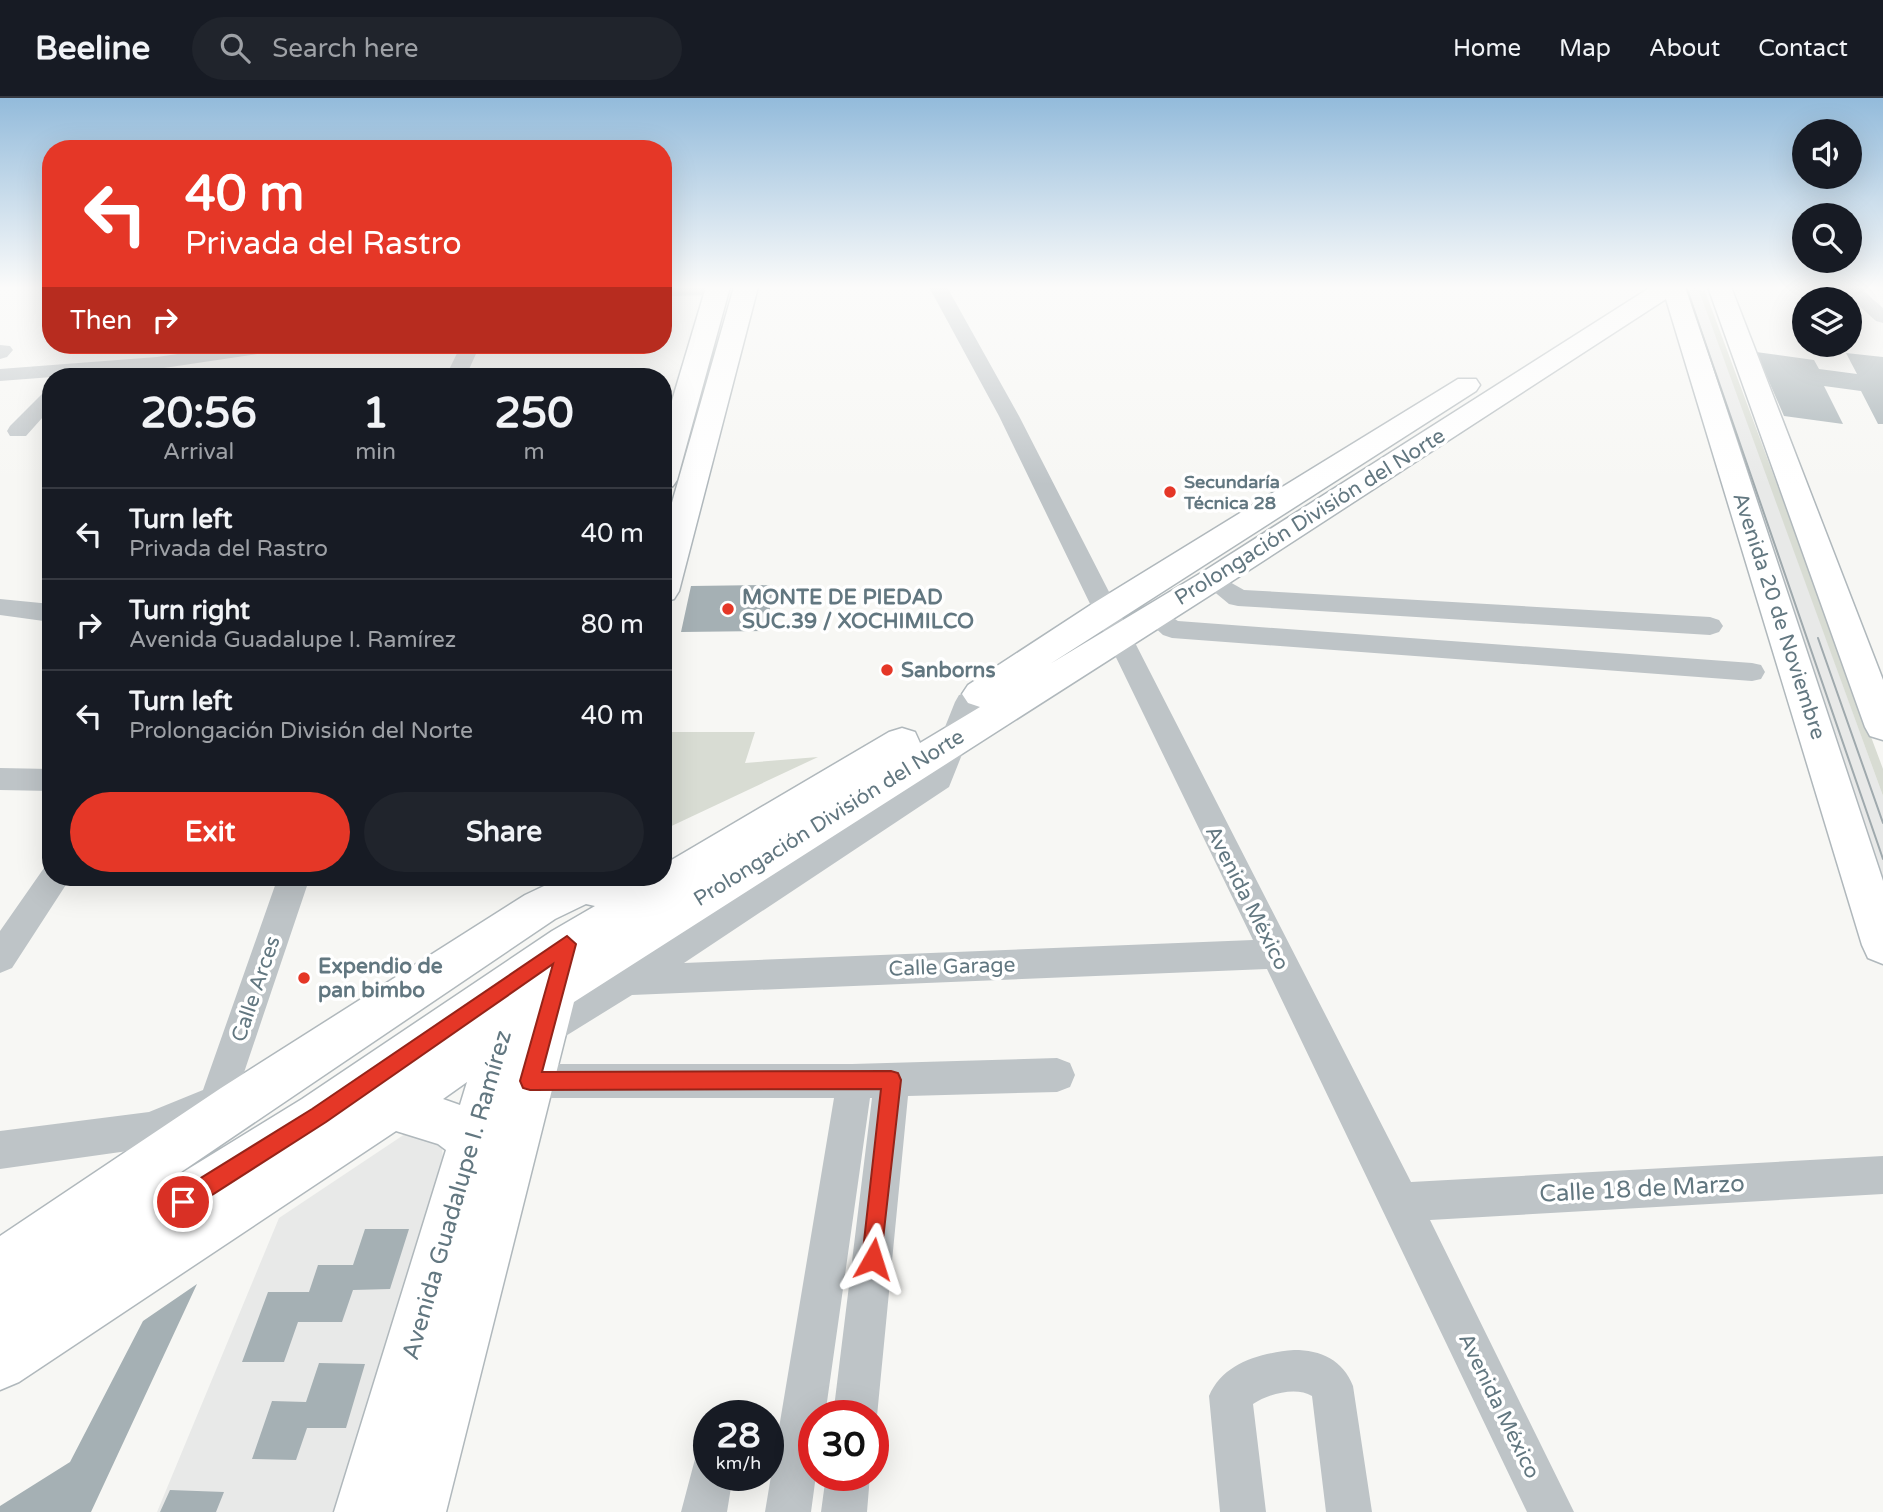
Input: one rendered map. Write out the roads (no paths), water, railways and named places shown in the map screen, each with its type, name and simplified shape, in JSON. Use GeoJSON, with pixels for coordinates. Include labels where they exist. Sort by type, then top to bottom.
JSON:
{"type":"FeatureCollection","features":[{"type":"Feature","properties":{"kind":"main road"},"geometry":{"type":"LineString","coordinates":[[672,449],[700,353]]}},
{"type":"Feature","properties":{"kind":"main road"},"geometry":{"type":"LineString","coordinates":[[672,558],[728,353]]}},
{"type":"Feature","properties":{"kind":"main road","name":"Prolongación División del Norte"},"geometry":{"type":"LineString","coordinates":[[551,941],[587,968],[956,740],[1111,625],[1528,353]]}},
{"type":"Feature","properties":{"kind":"main road","name":"Prolongación División del Norte"},"geometry":{"type":"LineString","coordinates":[[672,882],[969,702],[1111,625],[1154,615],[1567,353]]}},
{"type":"Feature","properties":{"kind":"main road","name":"Avenida 20 de Noviembre"},"geometry":{"type":"LineString","coordinates":[[1695,353],[1883,945]]}},
{"type":"Feature","properties":{"kind":"main road"},"geometry":{"type":"LineString","coordinates":[[1743,353],[1883,727]]}},
{"type":"Feature","properties":{"kind":"main road","name":"Prolongación División del Norte"},"geometry":{"type":"LineString","coordinates":[[0,1317],[319,1115],[551,941],[665,886]]}},
{"type":"Feature","properties":{"kind":"main road"},"geometry":{"type":"LineString","coordinates":[[0,1267],[241,1104],[491,954],[551,941],[625,895],[662,888]]}},
{"type":"Feature","properties":{"kind":"main road","name":"Prolongación División del Norte"},"geometry":{"type":"LineString","coordinates":[[0,1363],[392,1107],[551,941]]}},
{"type":"Feature","properties":{"kind":"main road","name":"Avenida Guadalupe I. Ramírez"},"geometry":{"type":"LineString","coordinates":[[416,1512],[510,1081],[551,941]]}},
{"type":"Feature","properties":{"kind":"main road","name":"Avenida Guadalupe I. Ramírez"},"geometry":{"type":"LineString","coordinates":[[364,1512],[473,1142],[510,1081]]}},
{"type":"Feature","properties":{"kind":"main road"},"geometry":{"type":"LineString","coordinates":[[0,1290],[241,1104]]}},
{"type":"Feature","properties":{"kind":"main road"},"geometry":{"type":"LineString","coordinates":[[392,1107],[452,1125],[473,1142]]}},
{"type":"Feature","properties":{"kind":"street","name":"Avenida México"},"geometry":{"type":"LineString","coordinates":[[974,353],[1009,416],[1401,1202],[1551,1512]]}},
{"type":"Feature","properties":{"kind":"street"},"geometry":{"type":"LineString","coordinates":[[162,368],[216,354]]}},
{"type":"Feature","properties":{"kind":"street"},"geometry":{"type":"LineString","coordinates":[[0,375],[42,374]]}},
{"type":"Feature","properties":{"kind":"street"},"geometry":{"type":"LineString","coordinates":[[18,431],[42,406]]}},
{"type":"Feature","properties":{"kind":"street"},"geometry":{"type":"LineString","coordinates":[[1212,580],[1238,598],[1710,626]]}},
{"type":"Feature","properties":{"kind":"street"},"geometry":{"type":"LineString","coordinates":[[3,611],[42,613]]}},
{"type":"Feature","properties":{"kind":"street"},"geometry":{"type":"LineString","coordinates":[[1154,615],[1172,629],[1752,672]]}},
{"type":"Feature","properties":{"kind":"street"},"geometry":{"type":"LineString","coordinates":[[551,941],[630,980],[939,779],[969,702]]}},
{"type":"Feature","properties":{"kind":"street"},"geometry":{"type":"LineString","coordinates":[[0,779],[42,780]]}},
{"type":"Feature","properties":{"kind":"street"},"geometry":{"type":"LineString","coordinates":[[0,958],[49,886]]}},
{"type":"Feature","properties":{"kind":"street","name":"Calle Arces"},"geometry":{"type":"LineString","coordinates":[[241,1104],[292,886]]}},
{"type":"Feature","properties":{"kind":"street","name":"Calle Garage"},"geometry":{"type":"LineString","coordinates":[[630,980],[1275,954]]}},
{"type":"Feature","properties":{"kind":"street"},"geometry":{"type":"LineString","coordinates":[[510,1081],[872,1080],[1057,1075]]}},
{"type":"Feature","properties":{"kind":"street"},"geometry":{"type":"LineString","coordinates":[[856,1400],[872,1080]]}},
{"type":"Feature","properties":{"kind":"street"},"geometry":{"type":"LineString","coordinates":[[788,1512],[852,1102],[872,1080]]}},
{"type":"Feature","properties":{"kind":"street"},"geometry":{"type":"LineString","coordinates":[[0,1150],[149,1130],[241,1104]]}},
{"type":"Feature","properties":{"kind":"street","name":"Calle 18 de Marzo"},"geometry":{"type":"LineString","coordinates":[[1401,1202],[1883,1175]]}},
{"type":"Feature","properties":{"kind":"street"},"geometry":{"type":"LineString","coordinates":[[1243,1512],[1231,1396],[1238,1386],[1255,1378],[1304,1370],[1319,1374],[1332,1386],[1349,1512]]}},
{"type":"Feature","properties":{"kind":"street"},"geometry":{"type":"LineString","coordinates":[[704,1512],[708,1491]]}},
{"type":"Feature","properties":{"kind":"street"},"geometry":{"type":"LineString","coordinates":[[844,1512],[846,1491]]}},
{"type":"Feature","properties":{"kind":"tram line"},"geometry":{"type":"LineString","coordinates":[[1709,353],[1883,859]]}},
{"type":"Feature","properties":{"kind":"tram line"},"geometry":{"type":"LineString","coordinates":[[1818,638],[1883,823]]}},
{"type":"Feature","properties":{"kind":"place","name":"Secundaría Técnica 28"},"geometry":{"type":"Point","coordinates":[1170,492]}},
{"type":"Feature","properties":{"kind":"place","name":"MONTE DE PIEDAD SUC.39 / XOCHIMILCO"},"geometry":{"type":"Point","coordinates":[728,609]}},
{"type":"Feature","properties":{"kind":"place","name":"Sanborns"},"geometry":{"type":"Point","coordinates":[887,670]}},
{"type":"Feature","properties":{"kind":"place","name":"Expendio de pan bimbo"},"geometry":{"type":"Point","coordinates":[304,978]}}]}
